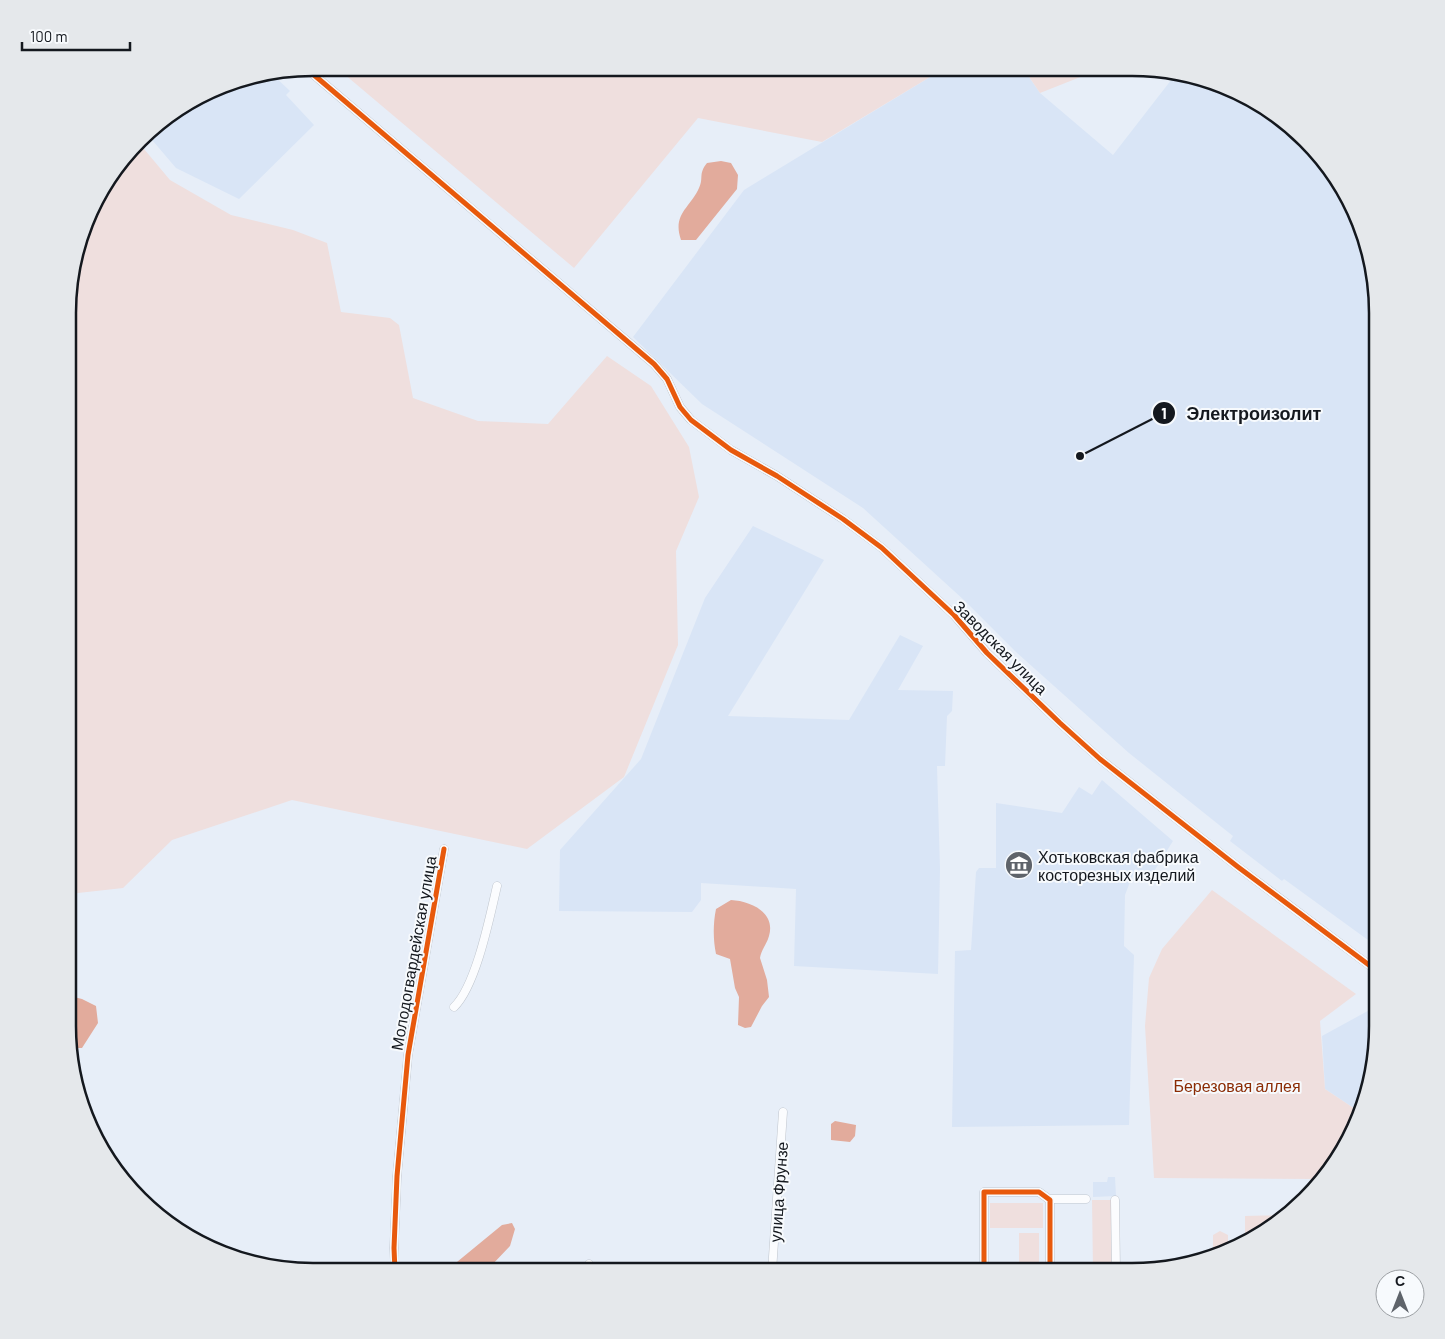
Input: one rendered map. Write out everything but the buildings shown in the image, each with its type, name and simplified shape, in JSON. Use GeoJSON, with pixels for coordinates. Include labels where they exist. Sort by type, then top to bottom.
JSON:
{"type":"FeatureCollection","features":[{"type":"Feature","properties":{"kind":"street","name":"Заводская улица"},"geometry":{"type":"LineString","coordinates":[[316,76],[661,371],[684,413],[691,420],[731,450],[777,476],[843,519],[875,543],[954,615],[994,659],[1100,759],[1238,867],[1369,964]]}},
{"type":"Feature","properties":{"kind":"street","name":"Молодогвардейская улица"},"geometry":{"type":"LineString","coordinates":[[395,1263],[394,1248],[397,1176],[408,1055],[444,849]]}},
{"type":"Feature","properties":{"kind":"street"},"geometry":{"type":"LineString","coordinates":[[454,1007],[466,992],[485,936],[497,886]]}},
{"type":"Feature","properties":{"kind":"street","name":"улица Фрунзе"},"geometry":{"type":"LineString","coordinates":[[773,1263],[783,1112]]}},
{"type":"Feature","properties":{"kind":"street"},"geometry":{"type":"LineString","coordinates":[[984,1263],[984,1192],[1039,1192],[1050,1200],[1086,1198]]}},
{"type":"Feature","properties":{"kind":"street"},"geometry":{"type":"LineString","coordinates":[[1050,1200],[1050,1263]]}},
{"type":"Feature","properties":{"kind":"street"},"geometry":{"type":"LineString","coordinates":[[1115,1200],[1116,1263]]}},
{"type":"Feature","properties":{"kind":"shaded area"},"geometry":{"type":"Polygon","coordinates":[[[932,76],[1028,76],[1040,93],[1113,155],[1171,80],[1193,84],[1222,94],[1263,116],[1288,135],[1320,169],[1337,195],[1356,237],[1367,283],[1369,314],[1368,940],[1284,879],[1282,881],[1230,841],[1233,836],[1129,753],[1015,651],[965,601],[863,508],[702,404],[633,337],[744,190],[932,76]]]}},
{"type":"Feature","properties":{"kind":"shaded area"},"geometry":{"type":"Polygon","coordinates":[[[277,79],[290,91],[286,95],[314,125],[239,199],[176,168],[152,140],[169,125],[195,108],[223,94],[252,84],[277,79]]]}},
{"type":"Feature","properties":{"kind":"shaded area"},"geometry":{"type":"Polygon","coordinates":[[[721,161],[731,163],[738,175],[737,189],[696,240],[681,240],[679,231],[680,217],[699,188],[704,167],[707,163],[721,161]]]}},
{"type":"Feature","properties":{"kind":"shaded area"},"geometry":{"type":"Polygon","coordinates":[[[753,526],[824,560],[728,716],[849,720],[900,635],[923,646],[898,690],[953,691],[952,711],[947,716],[945,766],[937,766],[940,869],[938,974],[794,966],[796,889],[701,883],[701,900],[692,912],[559,911],[560,850],[641,759],[705,598],[753,526]]]}},
{"type":"Feature","properties":{"kind":"shaded area"},"geometry":{"type":"Polygon","coordinates":[[[1102,780],[1173,841],[1151,876],[1135,869],[1125,895],[1124,946],[1134,955],[1129,1125],[952,1127],[955,951],[971,950],[976,872],[979,868],[996,868],[996,803],[1062,813],[1079,787],[1092,795],[1102,780]]]}},
{"type":"Feature","properties":{"kind":"shaded area"},"geometry":{"type":"Polygon","coordinates":[[[731,900],[746,903],[760,909],[769,920],[770,928],[768,939],[760,958],[767,980],[769,997],[751,1027],[745,1028],[738,1025],[739,997],[735,988],[730,959],[716,954],[714,943],[716,909],[731,900]]]}},
{"type":"Feature","properties":{"kind":"shaded area"},"geometry":{"type":"Polygon","coordinates":[[[76,998],[96,1006],[98,1023],[82,1048],[77,1048],[76,998]]]}},
{"type":"Feature","properties":{"kind":"shaded area"},"geometry":{"type":"Polygon","coordinates":[[[1369,1010],[1367,1056],[1361,1087],[1354,1108],[1325,1089],[1322,1036],[1369,1010]]]}},
{"type":"Feature","properties":{"kind":"shaded area"},"geometry":{"type":"Polygon","coordinates":[[[835,1121],[856,1125],[855,1136],[850,1142],[831,1140],[831,1124],[835,1121]]]}},
{"type":"Feature","properties":{"kind":"shaded area"},"geometry":{"type":"Polygon","coordinates":[[[1108,1177],[1115,1177],[1116,1196],[1093,1197],[1093,1182],[1107,1182],[1108,1177]]]}},
{"type":"Feature","properties":{"kind":"shaded area"},"geometry":{"type":"Polygon","coordinates":[[[512,1223],[515,1229],[510,1246],[494,1263],[456,1263],[502,1225],[512,1223]]]}},
{"type":"Feature","properties":{"kind":"green space"},"geometry":{"type":"Polygon","coordinates":[[[346,76],[932,76],[822,142],[698,118],[574,268],[346,76]]]}},
{"type":"Feature","properties":{"kind":"green space"},"geometry":{"type":"Polygon","coordinates":[[[1028,76],[1083,76],[1040,93],[1028,76]]]}},
{"type":"Feature","properties":{"kind":"green space"},"geometry":{"type":"Polygon","coordinates":[[[144,148],[170,180],[231,215],[293,230],[327,243],[341,312],[390,318],[399,325],[413,398],[478,421],[548,424],[607,356],[651,386],[689,447],[699,497],[676,551],[678,645],[624,777],[527,849],[292,800],[172,840],[123,888],[76,893],[76,314],[81,267],[94,223],[116,182],[144,148]]]}},
{"type":"Feature","properties":{"kind":"green space","name":"Березовая аллея"},"geometry":{"type":"Polygon","coordinates":[[[1212,890],[1356,994],[1320,1021],[1325,1089],[1354,1108],[1337,1144],[1313,1179],[1154,1178],[1145,1026],[1149,978],[1162,949],[1212,890]]]}},
{"type":"Feature","properties":{"kind":"green space"},"geometry":{"type":"Polygon","coordinates":[[[1092,1200],[1112,1200],[1113,1263],[1093,1263],[1092,1200]]]}},
{"type":"Feature","properties":{"kind":"green space"},"geometry":{"type":"Polygon","coordinates":[[[990,1203],[1043,1203],[1043,1228],[990,1228],[990,1203]]]}},
{"type":"Feature","properties":{"kind":"green space"},"geometry":{"type":"Polygon","coordinates":[[[1274,1215],[1245,1234],[1245,1216],[1274,1215]]]}},
{"type":"Feature","properties":{"kind":"green space"},"geometry":{"type":"Polygon","coordinates":[[[1220,1231],[1228,1235],[1228,1242],[1213,1248],[1213,1235],[1220,1231]]]}},
{"type":"Feature","properties":{"kind":"green space"},"geometry":{"type":"Polygon","coordinates":[[[1019,1233],[1039,1233],[1039,1263],[1019,1263],[1019,1233]]]}},
{"type":"Feature","properties":{"kind":"cycle path"},"geometry":{"type":"LineString","coordinates":[[315,76],[654,364],[667,379],[680,407],[691,420],[731,450],[777,476],[843,519],[882,548],[954,615],[987,653],[1100,759],[1238,867],[1369,965]]}},
{"type":"Feature","properties":{"kind":"cycle path"},"geometry":{"type":"LineString","coordinates":[[395,1263],[397,1176],[408,1055],[444,849]]}},
{"type":"Feature","properties":{"kind":"cycle path"},"geometry":{"type":"LineString","coordinates":[[984,1263],[984,1192],[1039,1192],[1050,1200],[1050,1263]]}},
{"type":"Feature","properties":{"kind":"place","name":"Электроизолит"},"geometry":{"type":"Point","coordinates":[1080,456]}},
{"type":"Feature","properties":{"kind":"place","name":"Хотьковская фабрика косторезных изделий"},"geometry":{"type":"Point","coordinates":[1019,865]}}]}
